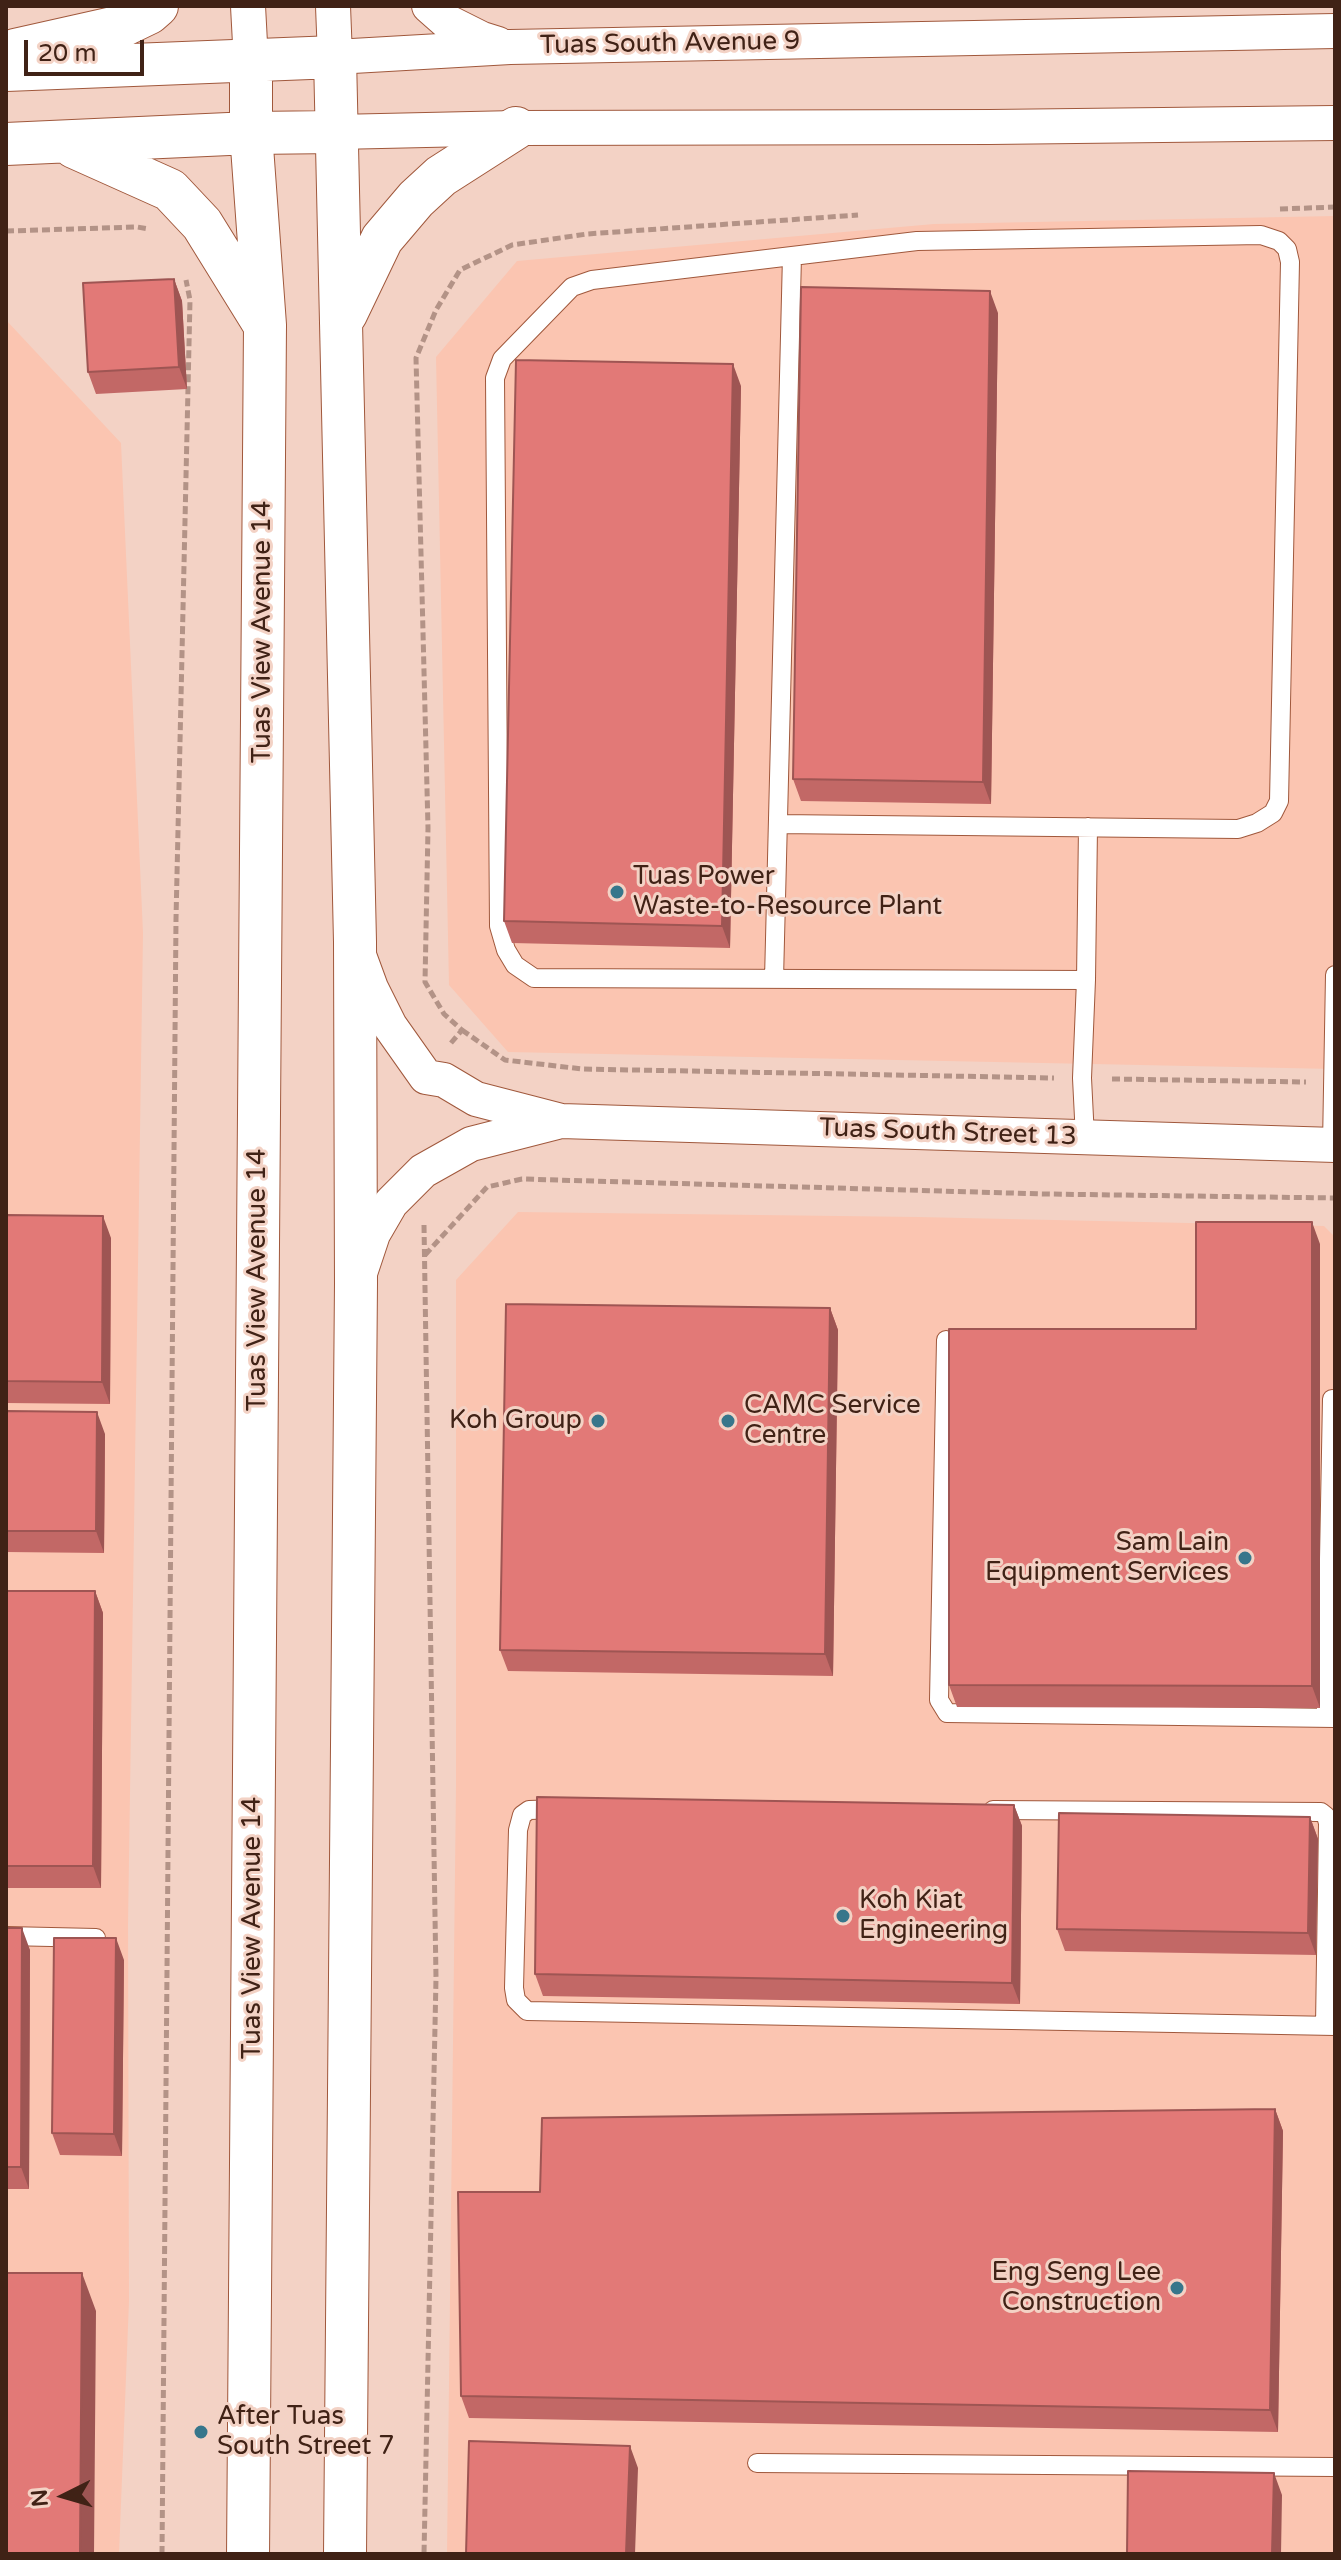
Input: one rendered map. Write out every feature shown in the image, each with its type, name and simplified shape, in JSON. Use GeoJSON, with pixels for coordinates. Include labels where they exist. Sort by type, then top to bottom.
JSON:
{"type":"FeatureCollection","features":[{"type":"Feature","properties":{"kind":"street"},"geometry":{"type":"LineString","coordinates":[[6,52],[122,26],[157,6]]}},
{"type":"Feature","properties":{"kind":"street","name":"Tuas View Avenue 14"},"geometry":{"type":"LineString","coordinates":[[248,6],[251,133],[265,325],[248,2554]]}},
{"type":"Feature","properties":{"kind":"street"},"geometry":{"type":"LineString","coordinates":[[333,6],[343,321],[355,942],[356,1283],[345,2554]]}},
{"type":"Feature","properties":{"kind":"street"},"geometry":{"type":"LineString","coordinates":[[429,6],[446,21],[482,39],[510,47]]}},
{"type":"Feature","properties":{"kind":"street","name":"Tuas South Avenue 9"},"geometry":{"type":"LineString","coordinates":[[6,70],[251,62],[510,47],[1335,31]]}},
{"type":"Feature","properties":{"kind":"street"},"geometry":{"type":"LineString","coordinates":[[6,144],[251,133],[516,128],[1335,123]]}},
{"type":"Feature","properties":{"kind":"street"},"geometry":{"type":"LineString","coordinates":[[343,321],[382,239],[416,199],[441,176],[516,128]]}},
{"type":"Feature","properties":{"kind":"street"},"geometry":{"type":"LineString","coordinates":[[66,143],[170,190],[202,224],[265,325]]}},
{"type":"Feature","properties":{"kind":"street"},"geometry":{"type":"LineString","coordinates":[[355,942],[371,988],[390,1026],[426,1077]]}},
{"type":"Feature","properties":{"kind":"street","name":"Tuas South Street 13"},"geometry":{"type":"LineString","coordinates":[[426,1077],[444,1080],[476,1099],[561,1121],[1333,1145]]}},
{"type":"Feature","properties":{"kind":"street","name":"Tuas South Street 13"},"geometry":{"type":"LineString","coordinates":[[356,1283],[373,1234],[391,1203],[423,1171],[471,1144],[561,1121]]}},
{"type":"Feature","properties":{"kind":"lane"},"geometry":{"type":"LineString","coordinates":[[778,824],[1238,829],[1257,823],[1273,813],[1279,801],[1290,262],[1287,249],[1279,241],[1261,235],[917,241],[592,280],[572,287],[502,359],[495,378],[499,926],[506,950],[515,965],[534,978],[1086,980]]}},
{"type":"Feature","properties":{"kind":"lane"},"geometry":{"type":"LineString","coordinates":[[774,979],[792,256]]}},
{"type":"Feature","properties":{"kind":"lane"},"geometry":{"type":"LineString","coordinates":[[1085,1138],[1082,1078],[1088,827]]}},
{"type":"Feature","properties":{"kind":"lane"},"geometry":{"type":"LineString","coordinates":[[1333,1145],[1335,975]]}},
{"type":"Feature","properties":{"kind":"lane"},"geometry":{"type":"LineString","coordinates":[[946,1340],[939,1700],[947,1713],[1331,1718],[1332,1399]]}},
{"type":"Feature","properties":{"kind":"lane"},"geometry":{"type":"LineString","coordinates":[[573,1809],[529,1810],[522,1815],[518,1830],[514,1988],[516,2000],[527,2011],[1330,2026],[1328,1823],[1321,1812],[981,1810]]}},
{"type":"Feature","properties":{"kind":"lane"},"geometry":{"type":"LineString","coordinates":[[6,1936],[96,1938]]}},
{"type":"Feature","properties":{"kind":"lane"},"geometry":{"type":"LineString","coordinates":[[757,2463],[1335,2467]]}},
{"type":"Feature","properties":{"kind":"path"},"geometry":{"type":"LineString","coordinates":[[1265,209],[1335,207]]}},
{"type":"Feature","properties":{"kind":"path"},"geometry":{"type":"LineString","coordinates":[[864,215],[587,234],[512,245],[460,270],[436,310],[416,358],[428,828],[425,982],[444,1014],[505,1060],[582,1069],[1333,1083]]}},
{"type":"Feature","properties":{"kind":"path"},"geometry":{"type":"LineString","coordinates":[[6,231],[137,227],[150,230]]}},
{"type":"Feature","properties":{"kind":"path"},"geometry":{"type":"LineString","coordinates":[[162,2554],[176,951],[190,300],[185,274]]}},
{"type":"Feature","properties":{"kind":"path"},"geometry":{"type":"LineString","coordinates":[[426,1077],[462,1030]]}},
{"type":"Feature","properties":{"kind":"path"},"geometry":{"type":"LineString","coordinates":[[423,1171],[436,1978],[424,2554]]}},
{"type":"Feature","properties":{"kind":"path"},"geometry":{"type":"LineString","coordinates":[[425,1255],[487,1187],[522,1179],[1045,1194],[1335,1198]]}},
{"type":"Feature","properties":{"kind":"path"},"geometry":{"type":"LineString","coordinates":[[1327,1198],[1335,1206]]}},
{"type":"Feature","properties":{"kind":"shaded area"},"geometry":{"type":"Polygon","coordinates":[[[1335,216],[1335,1069],[508,1052],[449,985],[436,357],[517,261],[934,224],[1335,216]]]}},
{"type":"Feature","properties":{"kind":"shaded area"},"geometry":{"type":"Polygon","coordinates":[[[6,320],[121,443],[143,933],[128,1924],[129,2301],[119,2554],[6,2554],[6,320]]]}},
{"type":"Feature","properties":{"kind":"shaded area"},"geometry":{"type":"Polygon","coordinates":[[[518,1212],[1324,1226],[1335,1237],[1335,2554],[447,2554],[456,1787],[456,1280],[518,1212]]]}},
{"type":"Feature","properties":{"kind":"building"},"geometry":{"type":"Polygon","coordinates":[[[174,279],[179,367],[88,372],[83,283],[174,279]]]}},
{"type":"Feature","properties":{"kind":"building"},"geometry":{"type":"Polygon","coordinates":[[[801,287],[990,291],[983,782],[793,779],[801,287]]]}},
{"type":"Feature","properties":{"kind":"building"},"geometry":{"type":"Polygon","coordinates":[[[516,360],[733,364],[722,926],[504,921],[516,360]]]}},
{"type":"Feature","properties":{"kind":"building"},"geometry":{"type":"Polygon","coordinates":[[[6,1215],[103,1216],[102,1382],[6,1381],[6,1215]]]}},
{"type":"Feature","properties":{"kind":"building"},"geometry":{"type":"Polygon","coordinates":[[[1196,1222],[1312,1222],[1312,1686],[949,1685],[949,1329],[1196,1329],[1196,1222]]]}},
{"type":"Feature","properties":{"kind":"building"},"geometry":{"type":"Polygon","coordinates":[[[506,1304],[830,1308],[825,1654],[500,1650],[506,1304]]]}},
{"type":"Feature","properties":{"kind":"building"},"geometry":{"type":"Polygon","coordinates":[[[6,1411],[97,1412],[96,1531],[6,1531],[6,1411]]]}},
{"type":"Feature","properties":{"kind":"building"},"geometry":{"type":"Polygon","coordinates":[[[6,1591],[95,1591],[93,1866],[6,1866],[6,1591]]]}},
{"type":"Feature","properties":{"kind":"building"},"geometry":{"type":"Polygon","coordinates":[[[537,1797],[1014,1805],[1012,1983],[535,1974],[537,1797]]]}},
{"type":"Feature","properties":{"kind":"building"},"geometry":{"type":"Polygon","coordinates":[[[1059,1813],[1310,1817],[1308,1933],[1057,1929],[1059,1813]]]}},
{"type":"Feature","properties":{"kind":"building"},"geometry":{"type":"Polygon","coordinates":[[[6,1928],[22,1928],[21,2167],[6,2167],[6,1928]]]}},
{"type":"Feature","properties":{"kind":"building"},"geometry":{"type":"Polygon","coordinates":[[[54,1938],[116,1938],[114,2134],[52,2133],[54,1938]]]}},
{"type":"Feature","properties":{"kind":"building"},"geometry":{"type":"Polygon","coordinates":[[[1275,2109],[1270,2410],[461,2396],[458,2192],[540,2192],[542,2118],[1275,2109]]]}},
{"type":"Feature","properties":{"kind":"building"},"geometry":{"type":"Polygon","coordinates":[[[6,2273],[82,2273],[80,2554],[6,2554],[6,2273]]]}},
{"type":"Feature","properties":{"kind":"building"},"geometry":{"type":"Polygon","coordinates":[[[469,2441],[630,2446],[626,2554],[466,2554],[469,2441]]]}},
{"type":"Feature","properties":{"kind":"building"},"geometry":{"type":"Polygon","coordinates":[[[1128,2471],[1274,2473],[1272,2554],[1127,2554],[1128,2471]]]}},
{"type":"Feature","properties":{"kind":"place","name":"Tuas Power Waste-to-Resource Plant"},"geometry":{"type":"Point","coordinates":[617,892]}},
{"type":"Feature","properties":{"kind":"place","name":"Koh Group"},"geometry":{"type":"Point","coordinates":[598,1421]}},
{"type":"Feature","properties":{"kind":"place","name":"CAMC Service Centre"},"geometry":{"type":"Point","coordinates":[728,1421]}},
{"type":"Feature","properties":{"kind":"place","name":"Sam Lain Equipment Services"},"geometry":{"type":"Point","coordinates":[1245,1558]}},
{"type":"Feature","properties":{"kind":"place","name":"Koh Kiat Engineering"},"geometry":{"type":"Point","coordinates":[843,1916]}},
{"type":"Feature","properties":{"kind":"place","name":"Eng Seng Lee Construction"},"geometry":{"type":"Point","coordinates":[1177,2288]}},
{"type":"Feature","properties":{"kind":"place","name":"After Tuas South Street 7"},"geometry":{"type":"Point","coordinates":[201,2432]}}]}
